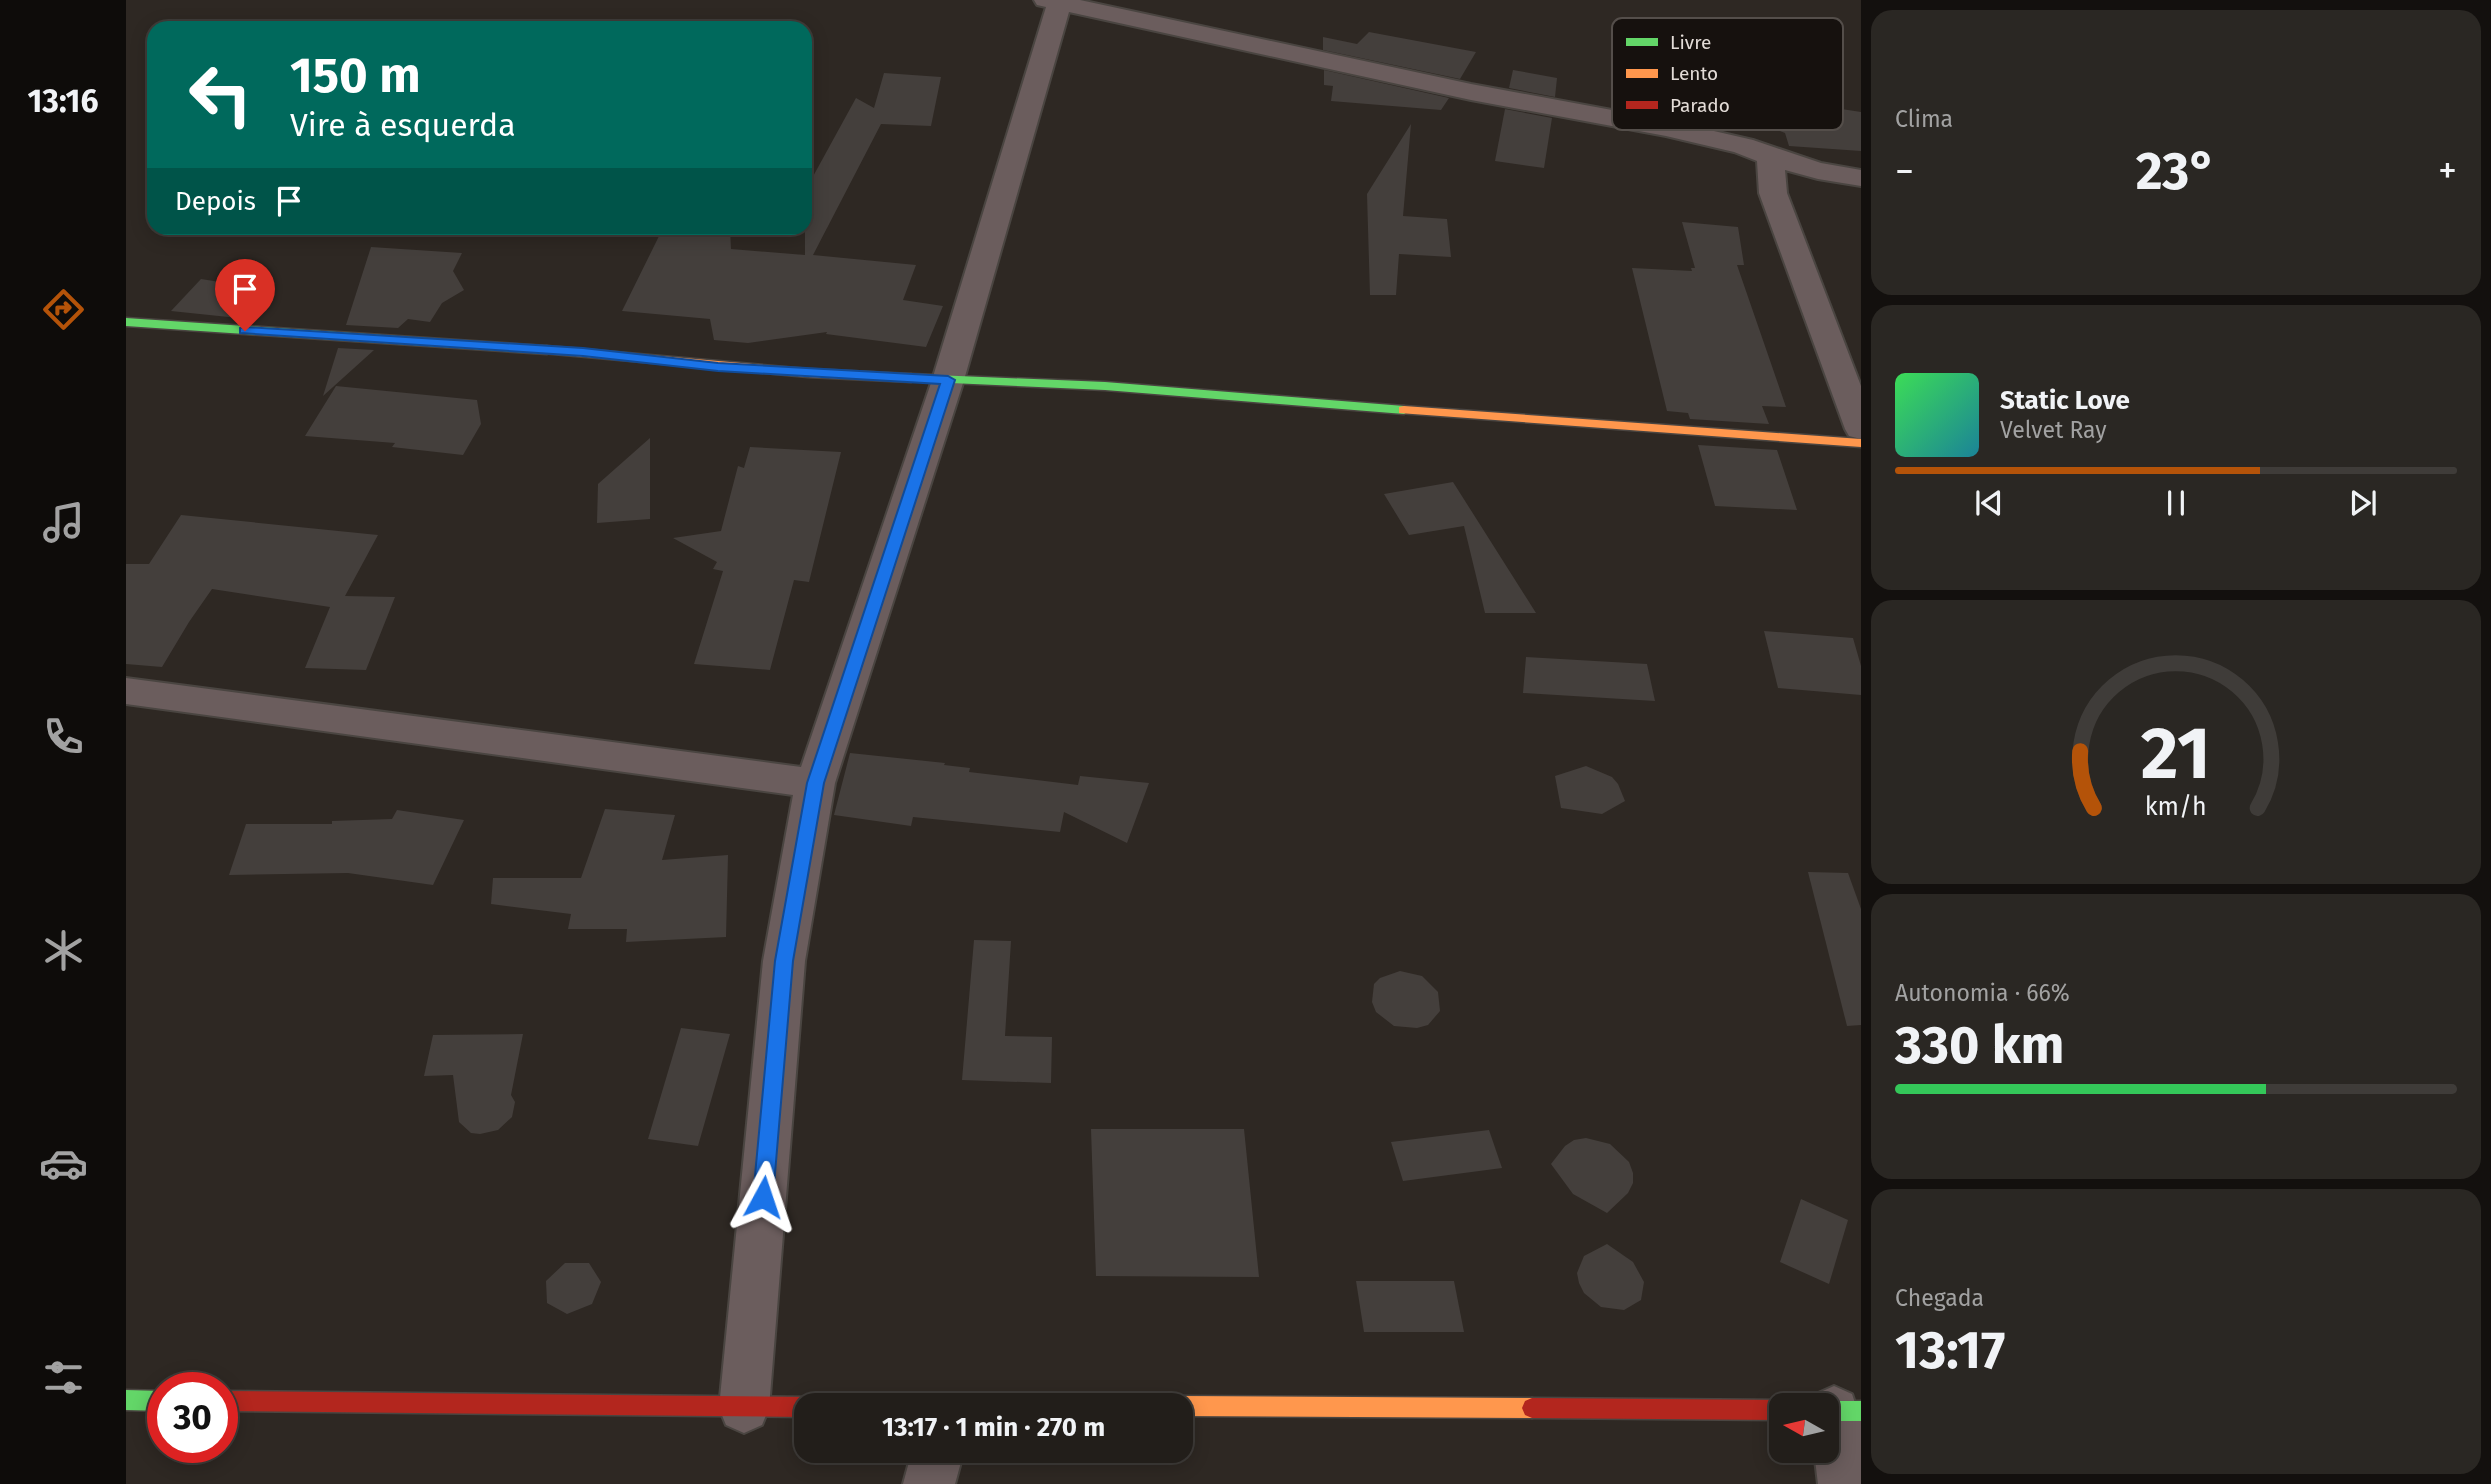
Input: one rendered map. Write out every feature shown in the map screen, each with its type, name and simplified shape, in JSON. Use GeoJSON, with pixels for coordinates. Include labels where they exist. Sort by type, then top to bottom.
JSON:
{"type":"FeatureCollection","features":[{"type":"Feature","properties":{"kind":"street"},"geometry":{"type":"LineString","coordinates":[[744,1408],[784,961],[816,783],[948,380],[1054,1],[1471,92],[1612,118]]}},
{"type":"Feature","properties":{"kind":"street"},"geometry":{"type":"LineString","coordinates":[[1675,130],[1743,146],[1818,171],[1861,178]]}},
{"type":"Feature","properties":{"kind":"street"},"geometry":{"type":"LineString","coordinates":[[1770,157],[1773,193],[1861,429]]}},
{"type":"Feature","properties":{"kind":"street"},"geometry":{"type":"LineString","coordinates":[[126,322],[583,352],[718,367],[1105,386],[1584,425],[1861,443]]}},
{"type":"Feature","properties":{"kind":"street"},"geometry":{"type":"LineString","coordinates":[[126,691],[816,783]]}},
{"type":"Feature","properties":{"kind":"street"},"geometry":{"type":"LineString","coordinates":[[126,1400],[147,1401]]}},
{"type":"Feature","properties":{"kind":"street"},"geometry":{"type":"LineString","coordinates":[[238,1401],[794,1407]]}},
{"type":"Feature","properties":{"kind":"street"},"geometry":{"type":"LineString","coordinates":[[1193,1406],[1769,1410]]}},
{"type":"Feature","properties":{"kind":"street"},"geometry":{"type":"LineString","coordinates":[[1841,1411],[1844,1484]]}},
{"type":"Feature","properties":{"kind":"street"},"geometry":{"type":"LineString","coordinates":[[929,1484],[935,1463]]}},
{"type":"Feature","properties":{"kind":"building"},"geometry":{"type":"Polygon","coordinates":[[[1369,32],[1476,52],[1460,79],[1323,50],[1323,37],[1357,44],[1369,32]]]}},
{"type":"Feature","properties":{"kind":"building"},"geometry":{"type":"Polygon","coordinates":[[[1324,70],[1449,98],[1441,110],[1331,101],[1333,86],[1324,85],[1324,70]]]}},
{"type":"Feature","properties":{"kind":"building"},"geometry":{"type":"Polygon","coordinates":[[[1513,70],[1557,78],[1555,97],[1509,88],[1513,70]]]}},
{"type":"Feature","properties":{"kind":"building"},"geometry":{"type":"Polygon","coordinates":[[[884,73],[941,77],[931,126],[881,124],[813,255],[916,265],[903,300],[943,306],[926,347],[826,334],[827,332],[748,343],[714,340],[710,319],[622,311],[660,235],[730,235],[731,249],[805,255],[805,235],[812,235],[812,178],[856,98],[874,108],[884,73]]]}},
{"type":"Feature","properties":{"kind":"building"},"geometry":{"type":"Polygon","coordinates":[[[1505,109],[1552,118],[1544,168],[1495,161],[1505,109]]]}},
{"type":"Feature","properties":{"kind":"building"},"geometry":{"type":"Polygon","coordinates":[[[1843,109],[1861,112],[1861,151],[1789,146],[1785,133],[1777,130],[1843,130],[1843,109]]]}},
{"type":"Feature","properties":{"kind":"building"},"geometry":{"type":"Polygon","coordinates":[[[1411,124],[1403,216],[1447,219],[1451,257],[1399,254],[1396,295],[1370,295],[1367,194],[1411,124]]]}},
{"type":"Feature","properties":{"kind":"building"},"geometry":{"type":"Polygon","coordinates":[[[1682,222],[1738,227],[1744,265],[1737,265],[1786,407],[1762,406],[1769,424],[1690,419],[1688,413],[1667,411],[1632,268],[1692,271],[1691,268],[1695,268],[1682,222]]]}},
{"type":"Feature","properties":{"kind":"building"},"geometry":{"type":"Polygon","coordinates":[[[371,247],[462,253],[453,271],[464,290],[442,303],[430,322],[408,319],[398,328],[346,325],[371,247]]]}},
{"type":"Feature","properties":{"kind":"building"},"geometry":{"type":"Polygon","coordinates":[[[201,279],[264,289],[238,318],[171,311],[201,279]]]}},
{"type":"Feature","properties":{"kind":"building"},"geometry":{"type":"Polygon","coordinates":[[[338,348],[374,350],[323,396],[338,348]]]}},
{"type":"Feature","properties":{"kind":"building"},"geometry":{"type":"Polygon","coordinates":[[[336,386],[477,400],[481,424],[463,455],[392,447],[395,443],[305,436],[336,386]]]}},
{"type":"Feature","properties":{"kind":"building"},"geometry":{"type":"Polygon","coordinates":[[[650,438],[650,519],[597,523],[598,484],[650,438]]]}},
{"type":"Feature","properties":{"kind":"building"},"geometry":{"type":"Polygon","coordinates":[[[1698,445],[1777,450],[1797,510],[1715,506],[1698,445]]]}},
{"type":"Feature","properties":{"kind":"building"},"geometry":{"type":"Polygon","coordinates":[[[750,447],[841,452],[809,582],[794,580],[770,670],[694,664],[723,571],[713,569],[717,562],[673,538],[721,531],[738,466],[744,468],[750,447]]]}},
{"type":"Feature","properties":{"kind":"building"},"geometry":{"type":"Polygon","coordinates":[[[1453,482],[1536,613],[1485,613],[1464,526],[1409,535],[1384,494],[1453,482]]]}},
{"type":"Feature","properties":{"kind":"building"},"geometry":{"type":"Polygon","coordinates":[[[181,515],[378,535],[345,596],[395,597],[366,670],[305,668],[330,607],[212,589],[162,667],[126,664],[126,564],[149,564],[181,515]]]}},
{"type":"Feature","properties":{"kind":"building"},"geometry":{"type":"Polygon","coordinates":[[[1764,631],[1853,638],[1861,666],[1861,695],[1778,688],[1764,631]]]}},
{"type":"Feature","properties":{"kind":"building"},"geometry":{"type":"Polygon","coordinates":[[[1526,657],[1647,664],[1655,701],[1523,693],[1526,657]]]}},
{"type":"Feature","properties":{"kind":"building"},"geometry":{"type":"Polygon","coordinates":[[[850,753],[945,763],[944,765],[970,768],[969,772],[1078,785],[1080,776],[1149,783],[1127,843],[1064,812],[1060,832],[913,817],[911,826],[834,815],[850,753]]]}},
{"type":"Feature","properties":{"kind":"building"},"geometry":{"type":"Polygon","coordinates":[[[1586,766],[1612,777],[1625,801],[1602,814],[1561,808],[1555,776],[1586,766]]]}},
{"type":"Feature","properties":{"kind":"building"},"geometry":{"type":"Polygon","coordinates":[[[605,809],[675,815],[662,860],[728,855],[726,937],[626,942],[627,929],[568,929],[571,914],[491,904],[493,878],[581,878],[605,809]]]}},
{"type":"Feature","properties":{"kind":"building"},"geometry":{"type":"Polygon","coordinates":[[[397,810],[464,820],[433,885],[348,873],[229,875],[246,824],[332,824],[332,821],[392,819],[397,810]]]}},
{"type":"Feature","properties":{"kind":"building"},"geometry":{"type":"Polygon","coordinates":[[[1808,872],[1848,873],[1861,909],[1861,1025],[1847,1026],[1808,872]]]}},
{"type":"Feature","properties":{"kind":"building"},"geometry":{"type":"Polygon","coordinates":[[[974,940],[1011,941],[1005,1036],[1052,1037],[1051,1083],[962,1080],[974,940]]]}},
{"type":"Feature","properties":{"kind":"building"},"geometry":{"type":"Polygon","coordinates":[[[1400,971],[1422,976],[1438,992],[1440,1011],[1428,1025],[1417,1028],[1394,1026],[1376,1012],[1372,1002],[1374,984],[1380,978],[1400,971]]]}},
{"type":"Feature","properties":{"kind":"building"},"geometry":{"type":"Polygon","coordinates":[[[681,1028],[730,1034],[698,1146],[648,1139],[681,1028]]]}},
{"type":"Feature","properties":{"kind":"building"},"geometry":{"type":"Polygon","coordinates":[[[523,1034],[511,1095],[515,1102],[512,1117],[498,1130],[471,1133],[459,1122],[453,1075],[424,1076],[433,1035],[523,1034]]]}},
{"type":"Feature","properties":{"kind":"building"},"geometry":{"type":"Polygon","coordinates":[[[1091,1129],[1244,1129],[1259,1277],[1096,1276],[1091,1129]]]}},
{"type":"Feature","properties":{"kind":"building"},"geometry":{"type":"Polygon","coordinates":[[[1489,1130],[1502,1168],[1403,1181],[1391,1142],[1489,1130]]]}},
{"type":"Feature","properties":{"kind":"building"},"geometry":{"type":"Polygon","coordinates":[[[1586,1138],[1610,1144],[1629,1162],[1633,1173],[1633,1183],[1628,1193],[1607,1213],[1573,1194],[1551,1164],[1565,1146],[1574,1140],[1586,1138]]]}},
{"type":"Feature","properties":{"kind":"building"},"geometry":{"type":"Polygon","coordinates":[[[1801,1199],[1848,1220],[1829,1284],[1780,1262],[1801,1199]]]}},
{"type":"Feature","properties":{"kind":"building"},"geometry":{"type":"Polygon","coordinates":[[[1607,1244],[1633,1262],[1644,1282],[1641,1300],[1624,1310],[1601,1307],[1584,1293],[1579,1283],[1577,1273],[1584,1256],[1607,1244]]]}},
{"type":"Feature","properties":{"kind":"building"},"geometry":{"type":"Polygon","coordinates":[[[565,1263],[589,1263],[601,1282],[592,1304],[567,1314],[547,1303],[546,1281],[565,1263]]]}},
{"type":"Feature","properties":{"kind":"building"},"geometry":{"type":"Polygon","coordinates":[[[1356,1281],[1454,1281],[1464,1332],[1364,1332],[1356,1281]]]}},
{"type":"Feature","properties":{"kind":"traffic: fast"},"geometry":{"type":"LineString","coordinates":[[126,322],[547,350]]}},
{"type":"Feature","properties":{"kind":"traffic: fast"},"geometry":{"type":"LineString","coordinates":[[911,378],[1105,386],[1404,410]]}},
{"type":"Feature","properties":{"kind":"traffic: fast"},"geometry":{"type":"LineString","coordinates":[[126,1400],[147,1401]]}},
{"type":"Feature","properties":{"kind":"traffic: fast"},"geometry":{"type":"LineString","coordinates":[[1839,1411],[1861,1411]]}},
{"type":"Feature","properties":{"kind":"traffic: slow"},"geometry":{"type":"LineString","coordinates":[[547,350],[808,373],[911,378]]}},
{"type":"Feature","properties":{"kind":"traffic: slow"},"geometry":{"type":"LineString","coordinates":[[1404,410],[1861,443]]}},
{"type":"Feature","properties":{"kind":"traffic: slow"},"geometry":{"type":"LineString","coordinates":[[1193,1406],[1532,1408]]}},
{"type":"Feature","properties":{"kind":"traffic: jam"},"geometry":{"type":"LineString","coordinates":[[238,1401],[794,1407]]}},
{"type":"Feature","properties":{"kind":"traffic: jam"},"geometry":{"type":"LineString","coordinates":[[1532,1408],[1769,1410]]}},
{"type":"Feature","properties":{"kind":"route"},"geometry":{"type":"LineString","coordinates":[[245,331],[583,352],[718,367],[948,380],[816,783],[784,961],[763,1197]]}}]}
